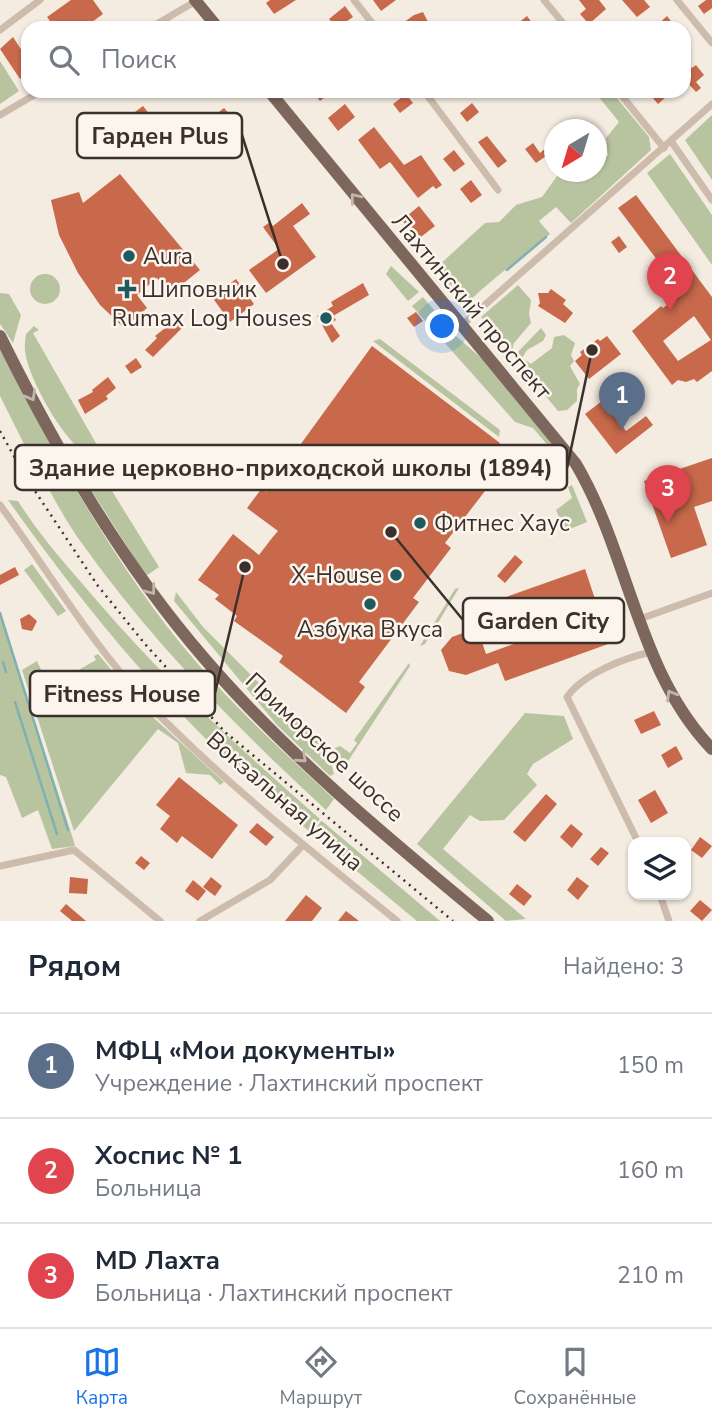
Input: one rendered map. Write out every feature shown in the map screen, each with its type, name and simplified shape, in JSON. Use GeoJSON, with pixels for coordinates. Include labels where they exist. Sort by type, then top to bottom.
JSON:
{"type":"FeatureCollection","features":[{"type":"Feature","properties":{"kind":"main road"},"geometry":{"type":"LineString","coordinates":[[195,1],[212,21]]}},
{"type":"Feature","properties":{"kind":"main road","name":"Лахтинский проспект"},"geometry":{"type":"LineString","coordinates":[[275,98],[576,464],[601,513],[651,652],[669,692],[712,749]]}},
{"type":"Feature","properties":{"kind":"main road","name":"Приморское шоссе"},"geometry":{"type":"LineString","coordinates":[[0,335],[109,533],[203,658],[261,720],[339,793],[488,921]]}},
{"type":"Feature","properties":{"kind":"street"},"geometry":{"type":"LineString","coordinates":[[0,30],[40,0]]}},
{"type":"Feature","properties":{"kind":"street"},"geometry":{"type":"LineString","coordinates":[[354,0],[370,21]]}},
{"type":"Feature","properties":{"kind":"street"},"geometry":{"type":"LineString","coordinates":[[544,0],[561,21]]}},
{"type":"Feature","properties":{"kind":"street"},"geometry":{"type":"LineString","coordinates":[[677,0],[712,43]]}},
{"type":"Feature","properties":{"kind":"street"},"geometry":{"type":"LineString","coordinates":[[162,21],[195,1]]}},
{"type":"Feature","properties":{"kind":"street"},"geometry":{"type":"LineString","coordinates":[[0,115],[29,98]]}},
{"type":"Feature","properties":{"kind":"street"},"geometry":{"type":"LineString","coordinates":[[429,98],[498,190]]}},
{"type":"Feature","properties":{"kind":"street"},"geometry":{"type":"LineString","coordinates":[[624,98],[664,148]]}},
{"type":"Feature","properties":{"kind":"street"},"geometry":{"type":"LineString","coordinates":[[461,326],[712,104]]}},
{"type":"Feature","properties":{"kind":"street"},"geometry":{"type":"LineString","coordinates":[[671,141],[712,201]]}},
{"type":"Feature","properties":{"kind":"street","name":"Вокзальная улица"},"geometry":{"type":"LineString","coordinates":[[0,505],[92,636],[149,704],[303,845],[397,921]]}},
{"type":"Feature","properties":{"kind":"street"},"geometry":{"type":"LineString","coordinates":[[640,620],[712,593]]}},
{"type":"Feature","properties":{"kind":"street"},"geometry":{"type":"LineString","coordinates":[[636,837],[567,697],[573,688],[621,661],[651,652]]}},
{"type":"Feature","properties":{"kind":"street"},"geometry":{"type":"LineString","coordinates":[[200,921],[270,880],[303,845]]}},
{"type":"Feature","properties":{"kind":"street"},"geometry":{"type":"LineString","coordinates":[[0,866],[74,850],[160,921]]}},
{"type":"Feature","properties":{"kind":"street"},"geometry":{"type":"LineString","coordinates":[[662,900],[668,921]]}},
{"type":"Feature","properties":{"kind":"green space"},"geometry":{"type":"Polygon","coordinates":[[[0,61],[19,91],[0,104],[0,61]]]}},
{"type":"Feature","properties":{"kind":"green space"},"geometry":{"type":"Polygon","coordinates":[[[600,98],[617,98],[649,137],[651,150],[571,223],[556,207],[539,221],[550,234],[485,286],[466,305],[436,268],[485,223],[499,222],[516,205],[542,197],[553,182],[607,182],[607,137],[619,122],[600,98]]]}},
{"type":"Feature","properties":{"kind":"green space"},"geometry":{"type":"Polygon","coordinates":[[[712,115],[712,180],[685,140],[712,115]]]}},
{"type":"Feature","properties":{"kind":"green space"},"geometry":{"type":"Polygon","coordinates":[[[670,154],[712,215],[712,265],[647,173],[670,154]]]}},
{"type":"Feature","properties":{"kind":"green space"},"geometry":{"type":"Polygon","coordinates":[[[391,266],[419,292],[408,301],[386,274],[391,266]]]}},
{"type":"Feature","properties":{"kind":"green space"},"geometry":{"type":"Polygon","coordinates":[[[45,274],[56,278],[60,289],[56,300],[45,304],[34,300],[30,289],[34,278],[45,274]]]}},
{"type":"Feature","properties":{"kind":"green space"},"geometry":{"type":"Polygon","coordinates":[[[518,285],[531,300],[531,323],[514,343],[512,350],[516,354],[541,328],[546,335],[543,341],[527,350],[522,358],[531,364],[552,348],[554,337],[564,335],[575,343],[571,355],[574,361],[570,366],[580,384],[577,401],[567,410],[558,411],[481,317],[518,285]]]}},
{"type":"Feature","properties":{"kind":"green space"},"geometry":{"type":"Polygon","coordinates":[[[0,293],[9,294],[21,315],[13,343],[0,324],[0,293]]]}},
{"type":"Feature","properties":{"kind":"green space"},"geometry":{"type":"Polygon","coordinates":[[[423,297],[456,336],[481,358],[554,445],[550,448],[533,428],[515,422],[412,306],[423,297]]]}},
{"type":"Feature","properties":{"kind":"green space"},"geometry":{"type":"Polygon","coordinates":[[[34,326],[39,330],[33,333],[101,452],[116,449],[121,451],[119,461],[105,464],[90,458],[60,427],[37,387],[25,353],[26,334],[34,326]]]}},
{"type":"Feature","properties":{"kind":"green space"},"geometry":{"type":"Polygon","coordinates":[[[380,339],[500,430],[499,437],[373,341],[380,339]]]}},
{"type":"Feature","properties":{"kind":"green space"},"geometry":{"type":"Polygon","coordinates":[[[0,349],[59,461],[35,466],[0,396],[0,349]]]}},
{"type":"Feature","properties":{"kind":"green space"},"geometry":{"type":"Polygon","coordinates":[[[61,464],[108,542],[159,616],[230,699],[334,799],[326,810],[260,748],[198,684],[110,581],[71,527],[39,472],[61,464]]]}},
{"type":"Feature","properties":{"kind":"green space"},"geometry":{"type":"Polygon","coordinates":[[[84,470],[104,478],[159,567],[146,576],[81,474],[84,470]]]}},
{"type":"Feature","properties":{"kind":"green space"},"geometry":{"type":"Polygon","coordinates":[[[572,485],[587,522],[565,531],[556,510],[572,498],[568,487],[572,485]]]}},
{"type":"Feature","properties":{"kind":"green space"},"geometry":{"type":"Polygon","coordinates":[[[8,500],[18,501],[66,565],[177,687],[320,819],[309,831],[265,794],[184,717],[76,591],[8,500]]]}},
{"type":"Feature","properties":{"kind":"green space"},"geometry":{"type":"Polygon","coordinates":[[[32,564],[66,611],[58,616],[24,570],[32,564]]]}},
{"type":"Feature","properties":{"kind":"green space"},"geometry":{"type":"Polygon","coordinates":[[[459,588],[425,644],[420,646],[455,589],[459,588]]]}},
{"type":"Feature","properties":{"kind":"green space"},"geometry":{"type":"Polygon","coordinates":[[[176,592],[203,627],[328,752],[334,774],[330,776],[277,725],[174,601],[176,592]]]}},
{"type":"Feature","properties":{"kind":"green space"},"geometry":{"type":"Polygon","coordinates":[[[0,615],[75,846],[52,849],[38,810],[22,818],[6,777],[0,775],[0,615]]]}},
{"type":"Feature","properties":{"kind":"green space"},"geometry":{"type":"Polygon","coordinates":[[[98,654],[144,709],[224,782],[220,785],[210,775],[186,773],[178,743],[158,729],[74,831],[22,670],[37,661],[49,687],[96,660],[94,656],[98,654]]]}},
{"type":"Feature","properties":{"kind":"green space"},"geometry":{"type":"Polygon","coordinates":[[[409,663],[410,666],[343,769],[335,748],[340,746],[350,753],[357,743],[354,740],[409,663]]]}},
{"type":"Feature","properties":{"kind":"green space"},"geometry":{"type":"Polygon","coordinates":[[[525,713],[564,716],[573,739],[533,764],[527,774],[537,785],[504,820],[480,821],[470,815],[443,849],[526,919],[506,921],[417,844],[525,713]]]}},
{"type":"Feature","properties":{"kind":"green space"},"geometry":{"type":"Polygon","coordinates":[[[321,821],[440,921],[417,921],[312,834],[321,821]]]}},
{"type":"Feature","properties":{"kind":"building"},"geometry":{"type":"Polygon","coordinates":[[[71,0],[93,0],[103,14],[94,21],[50,21],[47,17],[71,0]]]}},
{"type":"Feature","properties":{"kind":"building"},"geometry":{"type":"Polygon","coordinates":[[[270,0],[296,0],[274,14],[266,3],[270,0]]]}},
{"type":"Feature","properties":{"kind":"building"},"geometry":{"type":"Polygon","coordinates":[[[373,0],[396,0],[381,11],[373,0]]]}},
{"type":"Feature","properties":{"kind":"building"},"geometry":{"type":"Polygon","coordinates":[[[579,0],[599,0],[606,9],[592,21],[586,21],[580,14],[586,9],[579,0]]]}},
{"type":"Feature","properties":{"kind":"building"},"geometry":{"type":"Polygon","coordinates":[[[622,0],[644,0],[650,7],[637,17],[622,0]]]}},
{"type":"Feature","properties":{"kind":"building"},"geometry":{"type":"Polygon","coordinates":[[[706,0],[712,0],[712,8],[704,14],[698,6],[706,0]]]}},
{"type":"Feature","properties":{"kind":"building"},"geometry":{"type":"Polygon","coordinates":[[[345,6],[353,17],[347,21],[329,19],[345,6]]]}},
{"type":"Feature","properties":{"kind":"building"},"geometry":{"type":"Polygon","coordinates":[[[423,12],[428,21],[406,21],[423,12]]]}},
{"type":"Feature","properties":{"kind":"building"},"geometry":{"type":"Polygon","coordinates":[[[13,37],[21,49],[20,79],[0,49],[13,37]]]}},
{"type":"Feature","properties":{"kind":"building"},"geometry":{"type":"Polygon","coordinates":[[[696,65],[704,75],[696,82],[701,88],[696,92],[691,87],[691,67],[696,65]]]}},
{"type":"Feature","properties":{"kind":"building"},"geometry":{"type":"Polygon","coordinates":[[[401,98],[409,98],[413,103],[400,113],[393,104],[401,98]]]}},
{"type":"Feature","properties":{"kind":"building"},"geometry":{"type":"Polygon","coordinates":[[[653,98],[665,98],[658,104],[653,98]]]}},
{"type":"Feature","properties":{"kind":"building"},"geometry":{"type":"Polygon","coordinates":[[[472,103],[479,112],[467,122],[460,113],[472,103]]]}},
{"type":"Feature","properties":{"kind":"building"},"geometry":{"type":"Polygon","coordinates":[[[345,104],[355,117],[338,131],[328,118],[345,104]]]}},
{"type":"Feature","properties":{"kind":"building"},"geometry":{"type":"Polygon","coordinates":[[[143,106],[163,131],[147,144],[127,118],[143,106]]]}},
{"type":"Feature","properties":{"kind":"building"},"geometry":{"type":"Polygon","coordinates":[[[224,108],[233,118],[219,130],[210,119],[224,108]]]}},
{"type":"Feature","properties":{"kind":"building"},"geometry":{"type":"Polygon","coordinates":[[[374,127],[404,165],[421,155],[442,185],[436,189],[433,186],[418,198],[390,162],[380,169],[358,140],[374,127]]]}},
{"type":"Feature","properties":{"kind":"building"},"geometry":{"type":"Polygon","coordinates":[[[487,136],[507,161],[498,168],[478,142],[487,136]]]}},
{"type":"Feature","properties":{"kind":"building"},"geometry":{"type":"Polygon","coordinates":[[[533,143],[540,153],[544,150],[544,158],[536,163],[525,149],[533,143]]]}},
{"type":"Feature","properties":{"kind":"building"},"geometry":{"type":"Polygon","coordinates":[[[454,150],[465,164],[454,172],[443,159],[454,150]]]}},
{"type":"Feature","properties":{"kind":"building","name":"Aura"},"geometry":{"type":"Polygon","coordinates":[[[120,174],[200,270],[170,294],[157,278],[137,295],[147,308],[124,328],[100,305],[78,273],[59,235],[51,200],[79,192],[83,203],[120,174]]]}},
{"type":"Feature","properties":{"kind":"building"},"geometry":{"type":"Polygon","coordinates":[[[471,180],[482,195],[471,203],[460,189],[471,180]]]}},
{"type":"Feature","properties":{"kind":"building"},"geometry":{"type":"Polygon","coordinates":[[[636,195],[712,297],[712,371],[697,382],[694,379],[686,382],[678,380],[672,385],[632,331],[661,306],[663,308],[679,296],[664,276],[667,273],[618,208],[636,195]],[[694,316],[663,341],[678,361],[711,340],[694,316]]]}},
{"type":"Feature","properties":{"kind":"building"},"geometry":{"type":"Polygon","coordinates":[[[302,203],[310,214],[293,226],[316,257],[266,293],[249,270],[279,249],[263,227],[270,222],[273,226],[302,203]]]}},
{"type":"Feature","properties":{"kind":"building"},"geometry":{"type":"Polygon","coordinates":[[[419,206],[435,226],[417,240],[402,220],[419,206]]]}},
{"type":"Feature","properties":{"kind":"building"},"geometry":{"type":"Polygon","coordinates":[[[619,236],[627,247],[619,253],[611,242],[619,236]]]}},
{"type":"Feature","properties":{"kind":"building"},"geometry":{"type":"Polygon","coordinates":[[[236,279],[254,304],[230,322],[212,297],[236,279]]]}},
{"type":"Feature","properties":{"kind":"building"},"geometry":{"type":"Polygon","coordinates":[[[363,283],[369,295],[333,316],[336,320],[331,323],[340,336],[332,343],[317,316],[333,306],[331,302],[363,283]]]}},
{"type":"Feature","properties":{"kind":"building"},"geometry":{"type":"Polygon","coordinates":[[[551,289],[566,300],[563,304],[573,313],[565,323],[538,306],[538,293],[548,293],[551,289]]]}},
{"type":"Feature","properties":{"kind":"building"},"geometry":{"type":"Polygon","coordinates":[[[416,312],[423,321],[414,327],[407,318],[416,312]]]}},
{"type":"Feature","properties":{"kind":"building"},"geometry":{"type":"Polygon","coordinates":[[[178,318],[184,326],[153,357],[145,350],[157,338],[155,336],[178,318]]]}},
{"type":"Feature","properties":{"kind":"building"},"geometry":{"type":"Polygon","coordinates":[[[607,336],[621,354],[589,379],[575,361],[582,355],[580,352],[607,336]]]}},
{"type":"Feature","properties":{"kind":"building"},"geometry":{"type":"Polygon","coordinates":[[[372,346],[500,443],[472,481],[485,491],[445,543],[451,548],[413,598],[419,602],[359,682],[365,687],[346,713],[279,662],[283,656],[234,621],[237,616],[215,599],[219,595],[198,580],[233,534],[259,555],[278,531],[247,508],[262,488],[266,492],[372,346]]]}},
{"type":"Feature","properties":{"kind":"building"},"geometry":{"type":"Polygon","coordinates":[[[136,358],[142,367],[131,374],[125,366],[136,358]]]}},
{"type":"Feature","properties":{"kind":"building"},"geometry":{"type":"Polygon","coordinates":[[[108,377],[116,388],[106,396],[108,399],[85,414],[78,400],[93,392],[92,390],[108,377]]]}},
{"type":"Feature","properties":{"kind":"building"},"geometry":{"type":"Polygon","coordinates":[[[631,379],[639,389],[611,411],[626,431],[646,416],[653,425],[616,454],[585,414],[631,379]]]}},
{"type":"Feature","properties":{"kind":"building"},"geometry":{"type":"Polygon","coordinates":[[[712,458],[712,501],[694,507],[707,545],[671,558],[644,481],[712,458]]]}},
{"type":"Feature","properties":{"kind":"building"},"geometry":{"type":"Polygon","coordinates":[[[515,555],[523,562],[505,583],[497,576],[515,555]]]}},
{"type":"Feature","properties":{"kind":"building"},"geometry":{"type":"Polygon","coordinates":[[[15,567],[19,575],[0,585],[0,575],[15,567]]]}},
{"type":"Feature","properties":{"kind":"building"},"geometry":{"type":"Polygon","coordinates":[[[585,569],[595,599],[481,639],[486,654],[600,613],[611,643],[505,681],[498,663],[466,675],[449,671],[441,650],[452,637],[485,625],[478,607],[585,569]]]}},
{"type":"Feature","properties":{"kind":"building"},"geometry":{"type":"Polygon","coordinates":[[[29,614],[37,621],[32,631],[22,629],[20,619],[29,614]]]}},
{"type":"Feature","properties":{"kind":"building"},"geometry":{"type":"Polygon","coordinates":[[[654,711],[661,725],[641,734],[634,720],[654,711]]]}},
{"type":"Feature","properties":{"kind":"building"},"geometry":{"type":"Polygon","coordinates":[[[676,746],[683,759],[668,768],[661,755],[676,746]]]}},
{"type":"Feature","properties":{"kind":"building"},"geometry":{"type":"Polygon","coordinates":[[[179,777],[238,825],[212,859],[182,836],[177,843],[160,829],[170,816],[156,805],[179,777]]]}},
{"type":"Feature","properties":{"kind":"building"},"geometry":{"type":"Polygon","coordinates":[[[655,790],[668,813],[651,823],[638,800],[655,790]]]}},
{"type":"Feature","properties":{"kind":"building"},"geometry":{"type":"Polygon","coordinates":[[[546,794],[557,804],[525,842],[513,832],[546,794]]]}},
{"type":"Feature","properties":{"kind":"building"},"geometry":{"type":"Polygon","coordinates":[[[257,823],[274,837],[266,846],[249,832],[257,823]]]}},
{"type":"Feature","properties":{"kind":"building"},"geometry":{"type":"Polygon","coordinates":[[[571,824],[583,834],[572,848],[560,837],[571,824]]]}},
{"type":"Feature","properties":{"kind":"building"},"geometry":{"type":"Polygon","coordinates":[[[700,837],[712,846],[702,858],[691,850],[700,837]]]}},
{"type":"Feature","properties":{"kind":"building"},"geometry":{"type":"Polygon","coordinates":[[[601,847],[609,853],[598,866],[590,859],[601,847]]]}},
{"type":"Feature","properties":{"kind":"building"},"geometry":{"type":"Polygon","coordinates":[[[141,856],[150,863],[144,870],[135,863],[141,856]]]}},
{"type":"Feature","properties":{"kind":"building"},"geometry":{"type":"Polygon","coordinates":[[[70,877],[88,879],[87,894],[69,893],[70,877]]]}},
{"type":"Feature","properties":{"kind":"building"},"geometry":{"type":"Polygon","coordinates":[[[211,877],[222,886],[215,896],[203,887],[211,877]]]}},
{"type":"Feature","properties":{"kind":"building"},"geometry":{"type":"Polygon","coordinates":[[[577,877],[589,886],[578,900],[567,890],[577,877]]]}},
{"type":"Feature","properties":{"kind":"building"},"geometry":{"type":"Polygon","coordinates":[[[193,880],[206,891],[198,901],[185,891],[193,880]]]}},
{"type":"Feature","properties":{"kind":"building"},"geometry":{"type":"Polygon","coordinates":[[[517,884],[532,896],[524,906],[509,894],[517,884]]]}},
{"type":"Feature","properties":{"kind":"building"},"geometry":{"type":"Polygon","coordinates":[[[306,895],[322,908],[312,921],[285,921],[306,895]]]}},
{"type":"Feature","properties":{"kind":"building"},"geometry":{"type":"Polygon","coordinates":[[[700,900],[712,910],[702,921],[690,911],[700,900]]]}},
{"type":"Feature","properties":{"kind":"building"},"geometry":{"type":"Polygon","coordinates":[[[66,904],[86,921],[72,921],[60,911],[66,904]]]}},
{"type":"Feature","properties":{"kind":"building"},"geometry":{"type":"Polygon","coordinates":[[[346,911],[359,921],[338,921],[346,911]]]}},
{"type":"Feature","properties":{"kind":"waterway"},"geometry":{"type":"LineString","coordinates":[[507,270],[546,237]]}},
{"type":"Feature","properties":{"kind":"waterway"},"geometry":{"type":"LineString","coordinates":[[0,613],[68,830]]}},
{"type":"Feature","properties":{"kind":"waterway"},"geometry":{"type":"LineString","coordinates":[[3,662],[6,672]]}},
{"type":"Feature","properties":{"kind":"waterway"},"geometry":{"type":"LineString","coordinates":[[15,702],[57,834]]}},
{"type":"Feature","properties":{"kind":"railway"},"geometry":{"type":"LineString","coordinates":[[0,431],[25,476],[98,586],[145,644],[225,732],[453,921]]}},
{"type":"Feature","properties":{"kind":"place","name":"Aura"},"geometry":{"type":"Point","coordinates":[129,256]}},
{"type":"Feature","properties":{"kind":"place","name":"Гарден Plus"},"geometry":{"type":"Point","coordinates":[283,264]}},
{"type":"Feature","properties":{"kind":"place","name":"Шиповник"},"geometry":{"type":"Point","coordinates":[127,289]}},
{"type":"Feature","properties":{"kind":"place","name":"Хоспис № 1"},"geometry":{"type":"Point","coordinates":[670,311]}},
{"type":"Feature","properties":{"kind":"place","name":"Rumax Log Houses"},"geometry":{"type":"Point","coordinates":[326,318]}},
{"type":"Feature","properties":{"kind":"place","name":"Здание церковно-приходской школы (1894)"},"geometry":{"type":"Point","coordinates":[592,350]}},
{"type":"Feature","properties":{"kind":"place","name":"МФЦ «Мои документы»"},"geometry":{"type":"Point","coordinates":[622,430]}},
{"type":"Feature","properties":{"kind":"place","name":"Фитнес Хаус"},"geometry":{"type":"Point","coordinates":[420,523]}},
{"type":"Feature","properties":{"kind":"place","name":"MD Лахта"},"geometry":{"type":"Point","coordinates":[668,523]}},
{"type":"Feature","properties":{"kind":"place","name":"Garden City"},"geometry":{"type":"Point","coordinates":[391,532]}},
{"type":"Feature","properties":{"kind":"place","name":"Fitness House"},"geometry":{"type":"Point","coordinates":[245,567]}},
{"type":"Feature","properties":{"kind":"place","name":"X-House"},"geometry":{"type":"Point","coordinates":[396,575]}},
{"type":"Feature","properties":{"kind":"place","name":"Азбука Вкуса"},"geometry":{"type":"Point","coordinates":[370,604]}}]}
